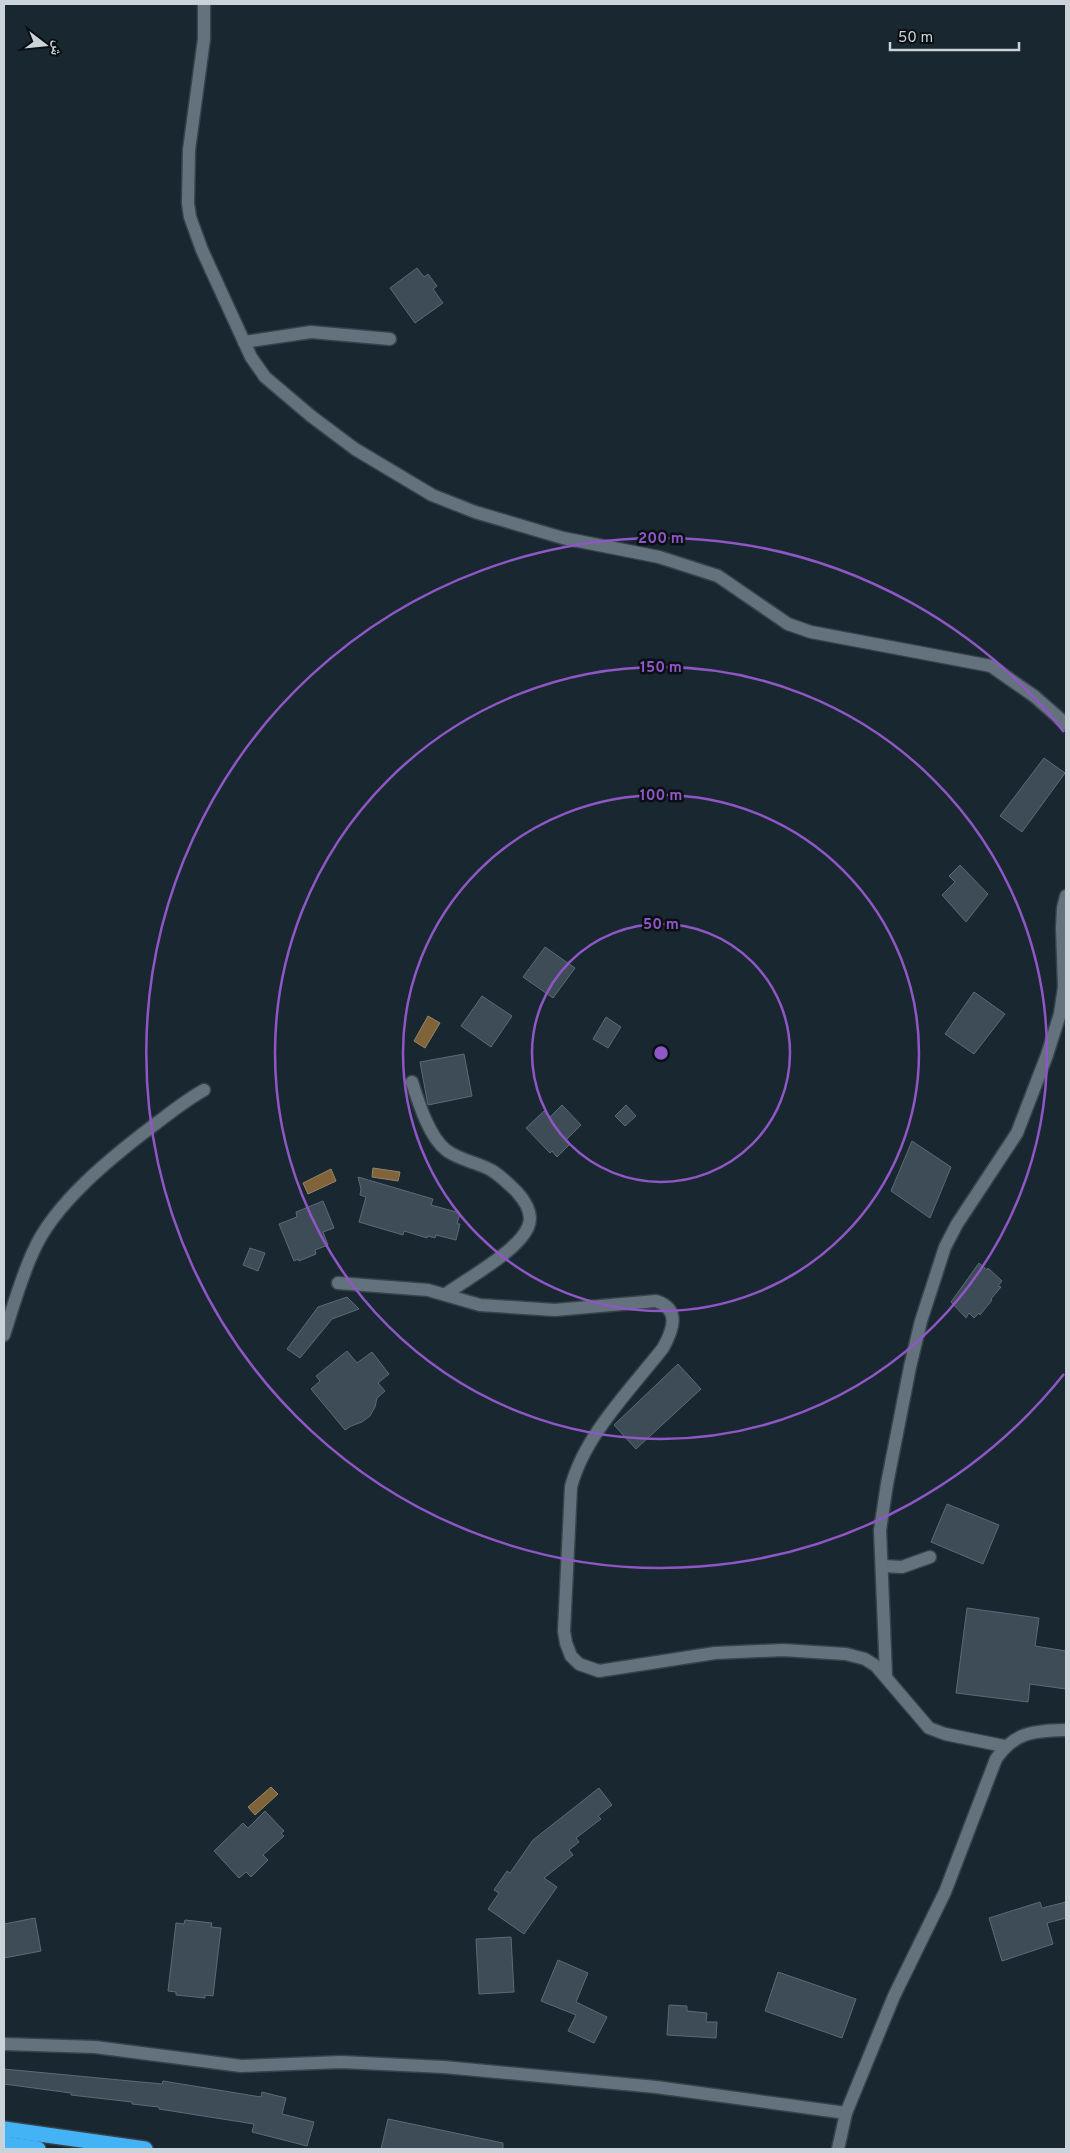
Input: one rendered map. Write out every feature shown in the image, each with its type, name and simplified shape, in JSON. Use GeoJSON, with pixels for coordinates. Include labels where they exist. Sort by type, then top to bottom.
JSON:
{"type":"FeatureCollection","features":[{"type":"Feature","properties":{"kind":"highway"},"geometry":{"type":"LineString","coordinates":[[4,2129],[145,2149]]}},
{"type":"Feature","properties":{"kind":"highway"},"geometry":{"type":"LineString","coordinates":[[4,2144],[38,2149]]}},
{"type":"Feature","properties":{"kind":"street"},"geometry":{"type":"LineString","coordinates":[[204,4],[204,39],[189,150],[188,202],[190,217],[202,250],[244,342],[264,377],[355,449],[432,495],[475,512],[563,538],[659,557],[718,576],[788,624],[811,632],[991,666],[1034,696],[1066,724]]}},
{"type":"Feature","properties":{"kind":"street"},"geometry":{"type":"LineString","coordinates":[[244,342],[311,332],[390,339]]}},
{"type":"Feature","properties":{"kind":"street"},"geometry":{"type":"LineString","coordinates":[[886,1675],[880,1530],[906,1384],[921,1321],[945,1247],[957,1224],[1017,1133],[1047,1054],[1060,1014],[1064,987],[1062,928],[1066,896]]}},
{"type":"Feature","properties":{"kind":"street"},"geometry":{"type":"LineString","coordinates":[[412,1082],[436,1140],[458,1158],[490,1169],[520,1196],[528,1208],[528,1226],[511,1248],[446,1294]]}},
{"type":"Feature","properties":{"kind":"street"},"geometry":{"type":"LineString","coordinates":[[4,1335],[34,1250],[49,1225],[115,1154],[188,1099],[204,1090]]}},
{"type":"Feature","properties":{"kind":"street"},"geometry":{"type":"LineString","coordinates":[[338,1282],[383,1285],[446,1294],[480,1305],[555,1310],[656,1301],[666,1304],[671,1311],[673,1322],[670,1334],[663,1348],[587,1447],[571,1487],[564,1631],[571,1656],[579,1664],[599,1671],[715,1654],[783,1650],[846,1654],[866,1659],[886,1675],[929,1728],[952,1736],[1004,1746]]}},
{"type":"Feature","properties":{"kind":"street"},"geometry":{"type":"LineString","coordinates":[[882,1566],[902,1567],[930,1557]]}},
{"type":"Feature","properties":{"kind":"street"},"geometry":{"type":"LineString","coordinates":[[838,2149],[846,2113],[894,1996],[945,1892],[996,1759],[1004,1746],[1016,1738],[1035,1731],[1066,1730]]}},
{"type":"Feature","properties":{"kind":"street"},"geometry":{"type":"LineString","coordinates":[[4,2044],[95,2047],[241,2066],[341,2062],[444,2067],[656,2087],[846,2113]]}},
{"type":"Feature","properties":{"kind":"shaded area"},"geometry":{"type":"Polygon","coordinates":[[[428,1016],[440,1023],[425,1048],[414,1041],[428,1016]]]}},
{"type":"Feature","properties":{"kind":"shaded area"},"geometry":{"type":"Polygon","coordinates":[[[373,1168],[400,1172],[398,1181],[372,1177],[373,1168]]]}},
{"type":"Feature","properties":{"kind":"shaded area"},"geometry":{"type":"Polygon","coordinates":[[[331,1169],[336,1181],[308,1194],[303,1183],[331,1169]]]}},
{"type":"Feature","properties":{"kind":"shaded area"},"geometry":{"type":"Polygon","coordinates":[[[271,1787],[278,1794],[255,1815],[248,1807],[271,1787]]]}},
{"type":"Feature","properties":{"kind":"building"},"geometry":{"type":"Polygon","coordinates":[[[417,268],[424,277],[428,274],[437,286],[433,289],[443,303],[415,323],[390,288],[417,268]]]}},
{"type":"Feature","properties":{"kind":"building"},"geometry":{"type":"Polygon","coordinates":[[[1044,758],[1065,773],[1022,832],[1000,816],[1044,758]]]}},
{"type":"Feature","properties":{"kind":"building"},"geometry":{"type":"Polygon","coordinates":[[[960,865],[988,894],[966,922],[942,895],[955,882],[949,876],[960,865]]]}},
{"type":"Feature","properties":{"kind":"building"},"geometry":{"type":"Polygon","coordinates":[[[545,947],[575,968],[553,998],[523,977],[545,947]]]}},
{"type":"Feature","properties":{"kind":"building"},"geometry":{"type":"Polygon","coordinates":[[[974,992],[1005,1014],[974,1054],[945,1034],[974,992]]]}},
{"type":"Feature","properties":{"kind":"building"},"geometry":{"type":"Polygon","coordinates":[[[482,996],[512,1016],[491,1047],[461,1026],[482,996]]]}},
{"type":"Feature","properties":{"kind":"building"},"geometry":{"type":"Polygon","coordinates":[[[606,1017],[621,1027],[608,1048],[593,1039],[606,1017]]]}},
{"type":"Feature","properties":{"kind":"building"},"geometry":{"type":"Polygon","coordinates":[[[464,1054],[472,1096],[428,1105],[420,1062],[464,1054]]]}},
{"type":"Feature","properties":{"kind":"building"},"geometry":{"type":"Polygon","coordinates":[[[562,1105],[581,1125],[566,1140],[570,1144],[557,1157],[552,1151],[550,1153],[526,1128],[544,1111],[550,1117],[562,1105]]]}},
{"type":"Feature","properties":{"kind":"building"},"geometry":{"type":"Polygon","coordinates":[[[626,1105],[636,1116],[625,1126],[615,1116],[626,1105]]]}},
{"type":"Feature","properties":{"kind":"building"},"geometry":{"type":"Polygon","coordinates":[[[912,1141],[951,1167],[930,1218],[891,1191],[912,1141]]]}},
{"type":"Feature","properties":{"kind":"building"},"geometry":{"type":"Polygon","coordinates":[[[358,1177],[433,1199],[431,1205],[460,1213],[457,1224],[460,1224],[456,1240],[436,1235],[435,1238],[428,1236],[427,1238],[404,1231],[403,1235],[359,1222],[366,1197],[360,1195],[361,1189],[358,1177]]]}},
{"type":"Feature","properties":{"kind":"building"},"geometry":{"type":"Polygon","coordinates":[[[323,1201],[334,1228],[323,1232],[328,1245],[315,1250],[316,1254],[299,1261],[298,1259],[294,1261],[279,1224],[297,1217],[296,1212],[323,1201]]]}},
{"type":"Feature","properties":{"kind":"building"},"geometry":{"type":"Polygon","coordinates":[[[250,1248],[265,1253],[258,1271],[243,1265],[250,1248]]]}},
{"type":"Feature","properties":{"kind":"building"},"geometry":{"type":"Polygon","coordinates":[[[979,1263],[987,1270],[988,1268],[1002,1281],[998,1286],[1001,1287],[980,1315],[979,1313],[974,1318],[969,1313],[966,1318],[951,1302],[979,1263]]]}},
{"type":"Feature","properties":{"kind":"building"},"geometry":{"type":"Polygon","coordinates":[[[347,1297],[359,1309],[332,1319],[300,1358],[287,1349],[318,1307],[347,1297]]]}},
{"type":"Feature","properties":{"kind":"building"},"geometry":{"type":"Polygon","coordinates":[[[347,1351],[357,1363],[372,1352],[389,1374],[378,1383],[385,1391],[377,1398],[370,1416],[345,1430],[311,1389],[320,1381],[316,1376],[347,1351]]]}},
{"type":"Feature","properties":{"kind":"building"},"geometry":{"type":"Polygon","coordinates":[[[678,1364],[701,1389],[636,1449],[614,1425],[678,1364]]]}},
{"type":"Feature","properties":{"kind":"building"},"geometry":{"type":"Polygon","coordinates":[[[947,1504],[999,1525],[983,1564],[931,1542],[947,1504]]]}},
{"type":"Feature","properties":{"kind":"building"},"geometry":{"type":"Polygon","coordinates":[[[967,1608],[1039,1618],[1035,1646],[1066,1651],[1066,1689],[1030,1684],[1028,1702],[956,1693],[967,1608]]]}},
{"type":"Feature","properties":{"kind":"building"},"geometry":{"type":"Polygon","coordinates":[[[599,1788],[612,1805],[598,1816],[601,1819],[576,1838],[579,1842],[569,1850],[573,1855],[544,1878],[557,1887],[524,1934],[488,1909],[499,1893],[494,1890],[507,1871],[510,1873],[533,1840],[599,1788]]]}},
{"type":"Feature","properties":{"kind":"building"},"geometry":{"type":"Polygon","coordinates":[[[265,1811],[284,1831],[281,1833],[284,1836],[263,1855],[268,1860],[251,1877],[246,1872],[239,1878],[214,1851],[243,1823],[248,1828],[265,1811]]]}},
{"type":"Feature","properties":{"kind":"building"},"geometry":{"type":"Polygon","coordinates":[[[1040,1902],[1042,1908],[1066,1902],[1066,1918],[1047,1923],[1053,1944],[1002,1961],[989,1918],[1040,1902]]]}},
{"type":"Feature","properties":{"kind":"building"},"geometry":{"type":"Polygon","coordinates":[[[35,1918],[41,1951],[4,1958],[4,1924],[35,1918]]]}},
{"type":"Feature","properties":{"kind":"building"},"geometry":{"type":"Polygon","coordinates":[[[185,1920],[212,1923],[211,1927],[221,1928],[213,1996],[205,1995],[205,1998],[176,1995],[176,1992],[168,1991],[176,1923],[184,1924],[185,1920]]]}},
{"type":"Feature","properties":{"kind":"building"},"geometry":{"type":"Polygon","coordinates":[[[511,1937],[514,1992],[479,1994],[476,1939],[511,1937]]]}},
{"type":"Feature","properties":{"kind":"building"},"geometry":{"type":"Polygon","coordinates":[[[558,1960],[588,1973],[576,2002],[607,2017],[594,2043],[568,2031],[576,2015],[541,2001],[558,1960]]]}},
{"type":"Feature","properties":{"kind":"building"},"geometry":{"type":"Polygon","coordinates":[[[778,1972],[856,1999],[842,2038],[765,2011],[778,1972]]]}},
{"type":"Feature","properties":{"kind":"building"},"geometry":{"type":"Polygon","coordinates":[[[669,2005],[687,2006],[687,2011],[707,2013],[706,2022],[717,2022],[716,2038],[667,2035],[669,2005]]]}},
{"type":"Feature","properties":{"kind":"building"},"geometry":{"type":"Polygon","coordinates":[[[4,2069],[162,2084],[163,2081],[261,2097],[262,2092],[286,2098],[282,2114],[314,2122],[307,2146],[252,2132],[254,2124],[159,2109],[159,2107],[132,2104],[132,2102],[71,2095],[71,2093],[4,2084],[4,2069]]]}},
{"type":"Feature","properties":{"kind":"building"},"geometry":{"type":"Polygon","coordinates":[[[388,2119],[503,2143],[503,2149],[381,2149],[388,2119]]]}}]}
